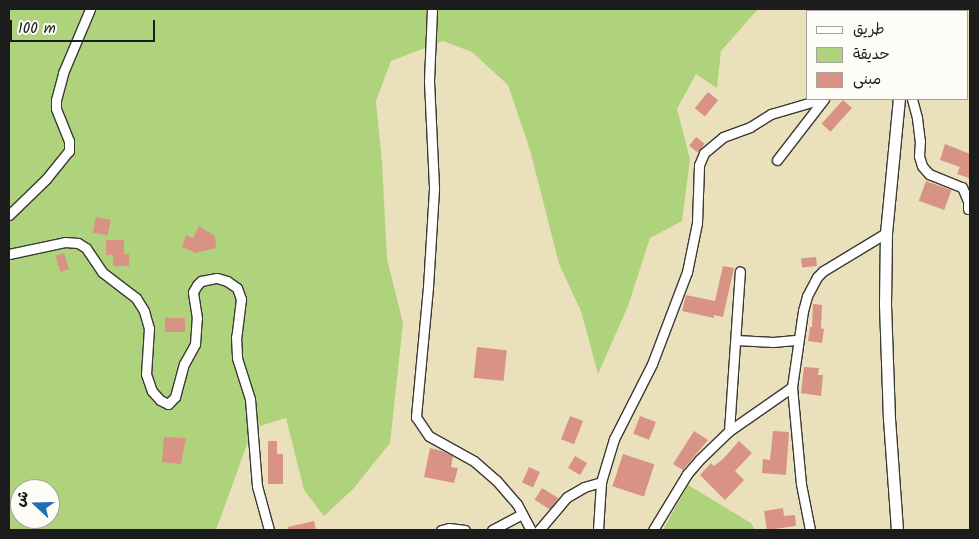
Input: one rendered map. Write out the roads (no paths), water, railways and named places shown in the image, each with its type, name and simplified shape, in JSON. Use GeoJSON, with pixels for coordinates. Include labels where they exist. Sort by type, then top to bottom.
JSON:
{"type":"FeatureCollection","features":[{"type":"Feature","properties":{"kind":"street"},"geometry":{"type":"LineString","coordinates":[[9,215],[46,179],[69,151],[69,141],[59,116],[56,100],[63,73],[90,9]]}},
{"type":"Feature","properties":{"kind":"street"},"geometry":{"type":"LineString","coordinates":[[432,9],[429,82],[434,189],[428,287],[416,417],[429,436],[474,461],[496,480],[522,514],[531,530]]}},
{"type":"Feature","properties":{"kind":"street"},"geometry":{"type":"LineString","coordinates":[[598,530],[601,482],[614,439],[652,364],[687,272],[697,224],[699,165],[704,154],[723,137],[756,124],[771,114],[820,100]]}},
{"type":"Feature","properties":{"kind":"street"},"geometry":{"type":"LineString","coordinates":[[776,160],[822,100]]}},
{"type":"Feature","properties":{"kind":"street"},"geometry":{"type":"LineString","coordinates":[[897,530],[885,352],[886,233],[899,100]]}},
{"type":"Feature","properties":{"kind":"street"},"geometry":{"type":"LineString","coordinates":[[912,100],[917,118],[920,141],[919,156],[922,166],[929,174],[962,187],[968,201],[968,209]]}},
{"type":"Feature","properties":{"kind":"street"},"geometry":{"type":"LineString","coordinates":[[810,530],[801,484],[792,386],[798,340],[807,296],[817,277],[823,271],[886,233]]}},
{"type":"Feature","properties":{"kind":"street"},"geometry":{"type":"LineString","coordinates":[[9,254],[65,242],[78,243],[86,248],[102,272],[136,298],[144,312],[149,328],[146,374],[152,391],[160,400],[168,404],[175,397],[184,364],[195,344],[198,318],[193,292],[197,285],[201,281],[217,278],[227,281],[237,288],[241,299],[236,337],[237,358],[250,399],[258,486],[269,530]]}},
{"type":"Feature","properties":{"kind":"street"},"geometry":{"type":"LineString","coordinates":[[729,431],[740,271]]}},
{"type":"Feature","properties":{"kind":"street"},"geometry":{"type":"LineString","coordinates":[[736,340],[773,342],[798,340]]}},
{"type":"Feature","properties":{"kind":"street"},"geometry":{"type":"LineString","coordinates":[[653,530],[687,474],[729,431],[792,386]]}},
{"type":"Feature","properties":{"kind":"street"},"geometry":{"type":"LineString","coordinates":[[539,530],[567,497],[584,487],[601,482]]}},
{"type":"Feature","properties":{"kind":"street"},"geometry":{"type":"LineString","coordinates":[[492,530],[522,514]]}},
{"type":"Feature","properties":{"kind":"street"},"geometry":{"type":"LineString","coordinates":[[440,530],[449,528],[465,530]]}}]}
